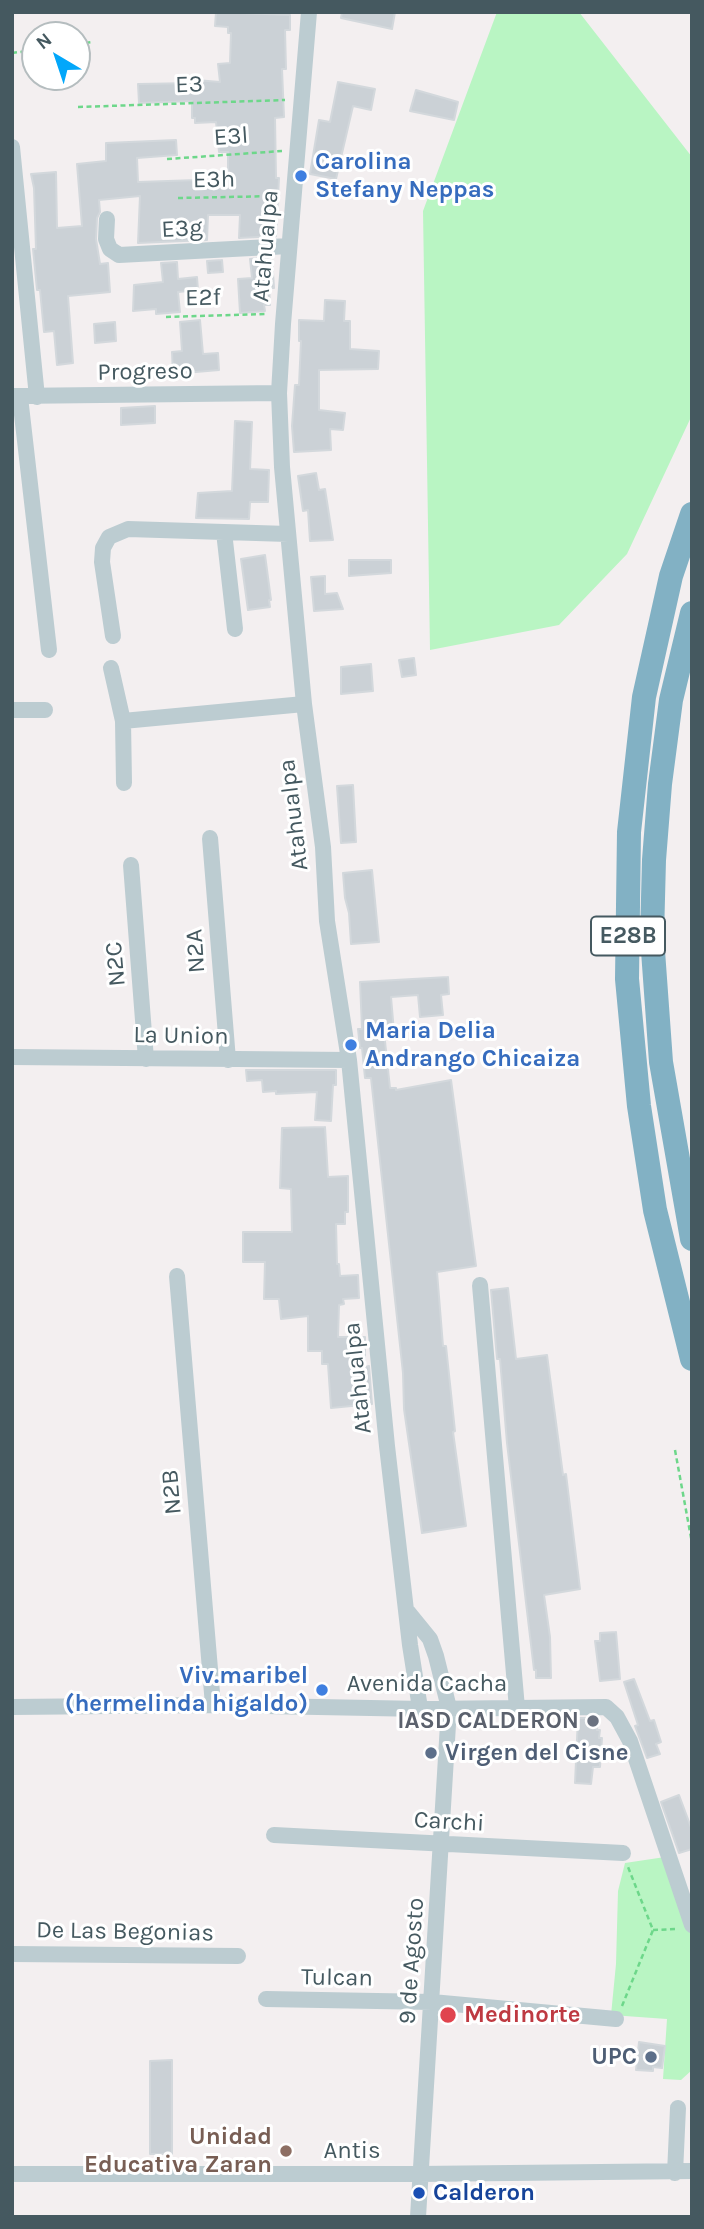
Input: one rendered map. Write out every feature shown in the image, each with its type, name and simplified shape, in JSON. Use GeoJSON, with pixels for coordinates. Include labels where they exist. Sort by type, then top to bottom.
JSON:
{"type":"FeatureCollection","features":[{"type":"Feature","properties":{"kind":"highway","name":"E28B"},"geometry":{"type":"LineString","coordinates":[[692,514],[671,576],[644,697],[629,832],[627,979],[639,1106],[655,1210],[692,1359]]}},
{"type":"Feature","properties":{"kind":"highway","name":"E28B"},"geometry":{"type":"LineString","coordinates":[[692,613],[671,700],[660,784],[652,937],[661,1062],[692,1239]]}},
{"type":"Feature","properties":{"kind":"street","name":"Atahualpa"},"geometry":{"type":"LineString","coordinates":[[309,12],[296,150],[279,393],[282,467],[304,704],[323,847],[327,921],[349,1060],[387,1446],[406,1610],[421,1708]]}},
{"type":"Feature","properties":{"kind":"street"},"geometry":{"type":"LineString","coordinates":[[12,147],[37,397]]}},
{"type":"Feature","properties":{"kind":"street","name":"E3g"},"geometry":{"type":"LineString","coordinates":[[107,219],[106,239],[110,249],[119,256],[289,246]]}},
{"type":"Feature","properties":{"kind":"street","name":"Progreso"},"geometry":{"type":"LineString","coordinates":[[16,397],[279,393]]}},
{"type":"Feature","properties":{"kind":"street"},"geometry":{"type":"LineString","coordinates":[[16,397],[49,650]]}},
{"type":"Feature","properties":{"kind":"street"},"geometry":{"type":"LineString","coordinates":[[113,636],[102,562],[103,548],[109,537],[128,529],[288,534]]}},
{"type":"Feature","properties":{"kind":"street"},"geometry":{"type":"LineString","coordinates":[[224,532],[235,629]]}},
{"type":"Feature","properties":{"kind":"street"},"geometry":{"type":"LineString","coordinates":[[111,668],[123,721],[124,783]]}},
{"type":"Feature","properties":{"kind":"street"},"geometry":{"type":"LineString","coordinates":[[123,721],[304,704]]}},
{"type":"Feature","properties":{"kind":"street"},"geometry":{"type":"LineString","coordinates":[[12,710],[45,710]]}},
{"type":"Feature","properties":{"kind":"street","name":"N2A"},"geometry":{"type":"LineString","coordinates":[[210,838],[228,1060]]}},
{"type":"Feature","properties":{"kind":"street","name":"N2C"},"geometry":{"type":"LineString","coordinates":[[131,865],[146,1059]]}},
{"type":"Feature","properties":{"kind":"street","name":"La Union"},"geometry":{"type":"LineString","coordinates":[[12,1057],[349,1060]]}},
{"type":"Feature","properties":{"kind":"street","name":"N2B"},"geometry":{"type":"LineString","coordinates":[[177,1276],[213,1705]]}},
{"type":"Feature","properties":{"kind":"street"},"geometry":{"type":"LineString","coordinates":[[480,1285],[517,1707]]}},
{"type":"Feature","properties":{"kind":"street"},"geometry":{"type":"LineString","coordinates":[[406,1610],[430,1639],[449,1708]]}},
{"type":"Feature","properties":{"kind":"street","name":"Avenida Cacha"},"geometry":{"type":"LineString","coordinates":[[12,1707],[603,1707],[617,1717],[630,1741],[685,1927]]}},
{"type":"Feature","properties":{"kind":"street","name":"9 de Agosto"},"geometry":{"type":"LineString","coordinates":[[418,2217],[449,1708]]}},
{"type":"Feature","properties":{"kind":"street","name":"Carchi"},"geometry":{"type":"LineString","coordinates":[[274,1836],[623,1853]]}},
{"type":"Feature","properties":{"kind":"street","name":"De Las Begonias"},"geometry":{"type":"LineString","coordinates":[[12,1954],[238,1956]]}},
{"type":"Feature","properties":{"kind":"street","name":"Tulcan"},"geometry":{"type":"LineString","coordinates":[[266,1999],[432,2002],[616,2019]]}},
{"type":"Feature","properties":{"kind":"street"},"geometry":{"type":"LineString","coordinates":[[678,2108],[684,2172]]}},
{"type":"Feature","properties":{"kind":"street","name":"Antis"},"geometry":{"type":"LineString","coordinates":[[12,2174],[684,2172]]}},
{"type":"Feature","properties":{"kind":"path","name":"E3"},"geometry":{"type":"LineString","coordinates":[[78,107],[302,99]]}},
{"type":"Feature","properties":{"kind":"path","name":"E3l"},"geometry":{"type":"LineString","coordinates":[[167,159],[296,150]]}},
{"type":"Feature","properties":{"kind":"path","name":"E3h"},"geometry":{"type":"LineString","coordinates":[[178,198],[293,196]]}},
{"type":"Feature","properties":{"kind":"path","name":"E2f"},"geometry":{"type":"LineString","coordinates":[[166,317],[284,314]]}},
{"type":"Feature","properties":{"kind":"path"},"geometry":{"type":"LineString","coordinates":[[675,1450],[692,1543]]}},
{"type":"Feature","properties":{"kind":"path"},"geometry":{"type":"LineString","coordinates":[[616,2019],[653,1930],[623,1853]]}},
{"type":"Feature","properties":{"kind":"path"},"geometry":{"type":"LineString","coordinates":[[653,1930],[685,1927]]}},
{"type":"Feature","properties":{"kind":"green space"},"geometry":{"type":"Polygon","coordinates":[[[497,12],[579,12],[692,157],[692,415],[627,554],[559,625],[430,650],[423,211],[497,12]]]}},
{"type":"Feature","properties":{"kind":"green space"},"geometry":{"type":"Polygon","coordinates":[[[665,1857],[692,1937],[692,2070],[681,2080],[663,2079],[667,2019],[611,2015],[616,1964],[618,1891],[625,1863],[665,1857]]]}},
{"type":"Feature","properties":{"kind":"building"},"geometry":{"type":"Polygon","coordinates":[[[216,12],[290,15],[290,30],[285,30],[286,69],[282,69],[284,117],[275,118],[276,178],[279,178],[276,236],[239,238],[240,215],[208,215],[207,240],[138,243],[140,196],[99,200],[96,239],[100,264],[108,263],[110,292],[68,296],[73,363],[57,365],[54,331],[44,332],[40,290],[37,290],[33,249],[36,249],[34,188],[31,174],[56,172],[57,228],[82,226],[77,164],[106,161],[106,143],[176,140],[177,155],[137,158],[138,182],[228,179],[228,152],[219,152],[216,122],[195,123],[195,118],[192,118],[192,101],[139,103],[138,84],[196,83],[196,80],[220,82],[218,64],[230,63],[231,33],[228,33],[228,27],[215,26],[216,12]]]}},
{"type":"Feature","properties":{"kind":"building"},"geometry":{"type":"Polygon","coordinates":[[[342,12],[395,12],[392,29],[341,18],[342,12]]]}},
{"type":"Feature","properties":{"kind":"building"},"geometry":{"type":"Polygon","coordinates":[[[338,82],[375,89],[371,110],[353,106],[336,179],[310,174],[319,120],[330,122],[338,82]]]}},
{"type":"Feature","properties":{"kind":"building"},"geometry":{"type":"Polygon","coordinates":[[[416,90],[458,102],[454,120],[410,111],[416,90]]]}},
{"type":"Feature","properties":{"kind":"building"},"geometry":{"type":"Polygon","coordinates":[[[272,257],[274,288],[269,288],[270,305],[264,305],[265,311],[240,313],[238,279],[252,278],[250,259],[272,257]]]}},
{"type":"Feature","properties":{"kind":"building"},"geometry":{"type":"Polygon","coordinates":[[[222,260],[223,272],[208,273],[207,261],[222,260]]]}},
{"type":"Feature","properties":{"kind":"building"},"geometry":{"type":"Polygon","coordinates":[[[177,262],[178,279],[197,277],[198,290],[178,292],[180,312],[156,314],[156,309],[133,311],[134,285],[163,282],[161,263],[177,262]]]}},
{"type":"Feature","properties":{"kind":"building"},"geometry":{"type":"Polygon","coordinates":[[[325,300],[345,301],[344,321],[350,321],[350,349],[379,351],[378,369],[319,370],[319,410],[345,413],[343,430],[330,429],[331,450],[294,452],[292,426],[295,385],[299,385],[299,320],[324,321],[325,300]]]}},
{"type":"Feature","properties":{"kind":"building"},"geometry":{"type":"Polygon","coordinates":[[[200,320],[203,354],[218,353],[219,370],[173,374],[172,352],[182,351],[180,322],[200,320]]]}},
{"type":"Feature","properties":{"kind":"building"},"geometry":{"type":"Polygon","coordinates":[[[115,322],[116,341],[95,343],[94,324],[115,322]]]}},
{"type":"Feature","properties":{"kind":"building"},"geometry":{"type":"Polygon","coordinates":[[[155,406],[155,423],[121,425],[121,408],[155,406]]]}},
{"type":"Feature","properties":{"kind":"building"},"geometry":{"type":"Polygon","coordinates":[[[235,421],[252,422],[250,469],[269,470],[268,502],[250,502],[249,519],[196,518],[198,493],[232,491],[235,421]]]}},
{"type":"Feature","properties":{"kind":"building"},"geometry":{"type":"Polygon","coordinates":[[[316,473],[319,490],[325,489],[333,540],[310,541],[308,510],[303,511],[298,476],[316,473]]]}},
{"type":"Feature","properties":{"kind":"building"},"geometry":{"type":"Polygon","coordinates":[[[265,555],[270,607],[248,610],[241,559],[265,555]]]}},
{"type":"Feature","properties":{"kind":"building"},"geometry":{"type":"Polygon","coordinates":[[[349,560],[391,560],[391,573],[349,576],[349,560]]]}},
{"type":"Feature","properties":{"kind":"building"},"geometry":{"type":"Polygon","coordinates":[[[325,576],[325,594],[337,593],[343,609],[314,611],[311,577],[325,576]]]}},
{"type":"Feature","properties":{"kind":"building"},"geometry":{"type":"Polygon","coordinates":[[[414,658],[416,675],[402,677],[399,660],[414,658]]]}},
{"type":"Feature","properties":{"kind":"building"},"geometry":{"type":"Polygon","coordinates":[[[371,664],[373,691],[341,694],[341,667],[371,664]]]}},
{"type":"Feature","properties":{"kind":"building"},"geometry":{"type":"Polygon","coordinates":[[[353,785],[356,842],[341,843],[337,786],[353,785]]]}},
{"type":"Feature","properties":{"kind":"building"},"geometry":{"type":"Polygon","coordinates":[[[372,870],[379,942],[351,944],[343,873],[372,870]]]}},
{"type":"Feature","properties":{"kind":"building"},"geometry":{"type":"Polygon","coordinates":[[[448,977],[449,994],[441,995],[443,1015],[420,1017],[418,995],[391,997],[394,1032],[384,1032],[390,1088],[396,1090],[451,1080],[476,1266],[437,1272],[443,1346],[446,1346],[453,1432],[466,1526],[422,1533],[404,1409],[403,1373],[371,1078],[365,1078],[360,1048],[360,982],[448,977]]]}},
{"type":"Feature","properties":{"kind":"building"},"geometry":{"type":"Polygon","coordinates":[[[246,1070],[336,1070],[331,1121],[315,1120],[317,1092],[263,1092],[262,1080],[247,1081],[246,1070]]]}},
{"type":"Feature","properties":{"kind":"building"},"geometry":{"type":"Polygon","coordinates":[[[325,1127],[328,1177],[348,1176],[348,1212],[345,1212],[345,1224],[336,1224],[337,1264],[340,1276],[358,1275],[359,1298],[343,1299],[344,1304],[339,1305],[338,1337],[365,1337],[365,1367],[369,1366],[372,1404],[331,1408],[328,1364],[322,1364],[322,1351],[308,1351],[308,1316],[281,1319],[279,1299],[264,1299],[265,1262],[243,1262],[243,1232],[292,1232],[291,1189],[280,1188],[282,1128],[325,1127]]]}},
{"type":"Feature","properties":{"kind":"building"},"geometry":{"type":"Polygon","coordinates":[[[508,1288],[516,1359],[547,1355],[563,1475],[566,1474],[580,1589],[544,1595],[550,1637],[551,1678],[536,1678],[534,1670],[507,1443],[500,1359],[497,1359],[491,1290],[508,1288]]]}},
{"type":"Feature","properties":{"kind":"building"},"geometry":{"type":"Polygon","coordinates":[[[616,1632],[620,1679],[600,1681],[595,1641],[600,1641],[600,1633],[616,1632]]]}},
{"type":"Feature","properties":{"kind":"building"},"geometry":{"type":"Polygon","coordinates":[[[634,1679],[650,1721],[654,1720],[661,1742],[656,1744],[660,1754],[647,1758],[635,1726],[638,1725],[624,1682],[634,1679]]]}},
{"type":"Feature","properties":{"kind":"building"},"geometry":{"type":"Polygon","coordinates":[[[578,1718],[598,1718],[597,1730],[600,1730],[599,1738],[602,1738],[600,1767],[593,1767],[591,1784],[575,1783],[578,1718]]]}},
{"type":"Feature","properties":{"kind":"building"},"geometry":{"type":"Polygon","coordinates":[[[679,1795],[692,1830],[692,1849],[679,1853],[661,1802],[679,1795]]]}},
{"type":"Feature","properties":{"kind":"building","name":"UPC"},"geometry":{"type":"Polygon","coordinates":[[[639,2042],[665,2046],[662,2068],[653,2067],[653,2071],[636,2070],[639,2042]]]}},
{"type":"Feature","properties":{"kind":"building"},"geometry":{"type":"Polygon","coordinates":[[[172,2060],[172,2154],[150,2154],[150,2061],[172,2060]]]}},
{"type":"Feature","properties":{"kind":"place","name":"Carolina Stefany Neppas"},"geometry":{"type":"Point","coordinates":[301,176]}},
{"type":"Feature","properties":{"kind":"place","name":"Maria Delia Andrango Chicaiza"},"geometry":{"type":"Point","coordinates":[351,1045]}},
{"type":"Feature","properties":{"kind":"place","name":"Viv.maribel (hermelinda higaldo)"},"geometry":{"type":"Point","coordinates":[322,1690]}},
{"type":"Feature","properties":{"kind":"place","name":"IASD CALDERON"},"geometry":{"type":"Point","coordinates":[593,1721]}},
{"type":"Feature","properties":{"kind":"place","name":"Virgen del Cisne"},"geometry":{"type":"Point","coordinates":[431,1753]}},
{"type":"Feature","properties":{"kind":"place","name":"Medinorte"},"geometry":{"type":"Point","coordinates":[448,2015]}},
{"type":"Feature","properties":{"kind":"place","name":"UPC"},"geometry":{"type":"Point","coordinates":[651,2057]}},
{"type":"Feature","properties":{"kind":"place","name":"Unidad Educativa Zaran"},"geometry":{"type":"Point","coordinates":[286,2151]}},
{"type":"Feature","properties":{"kind":"place","name":"Calderon"},"geometry":{"type":"Point","coordinates":[419,2193]}}]}
